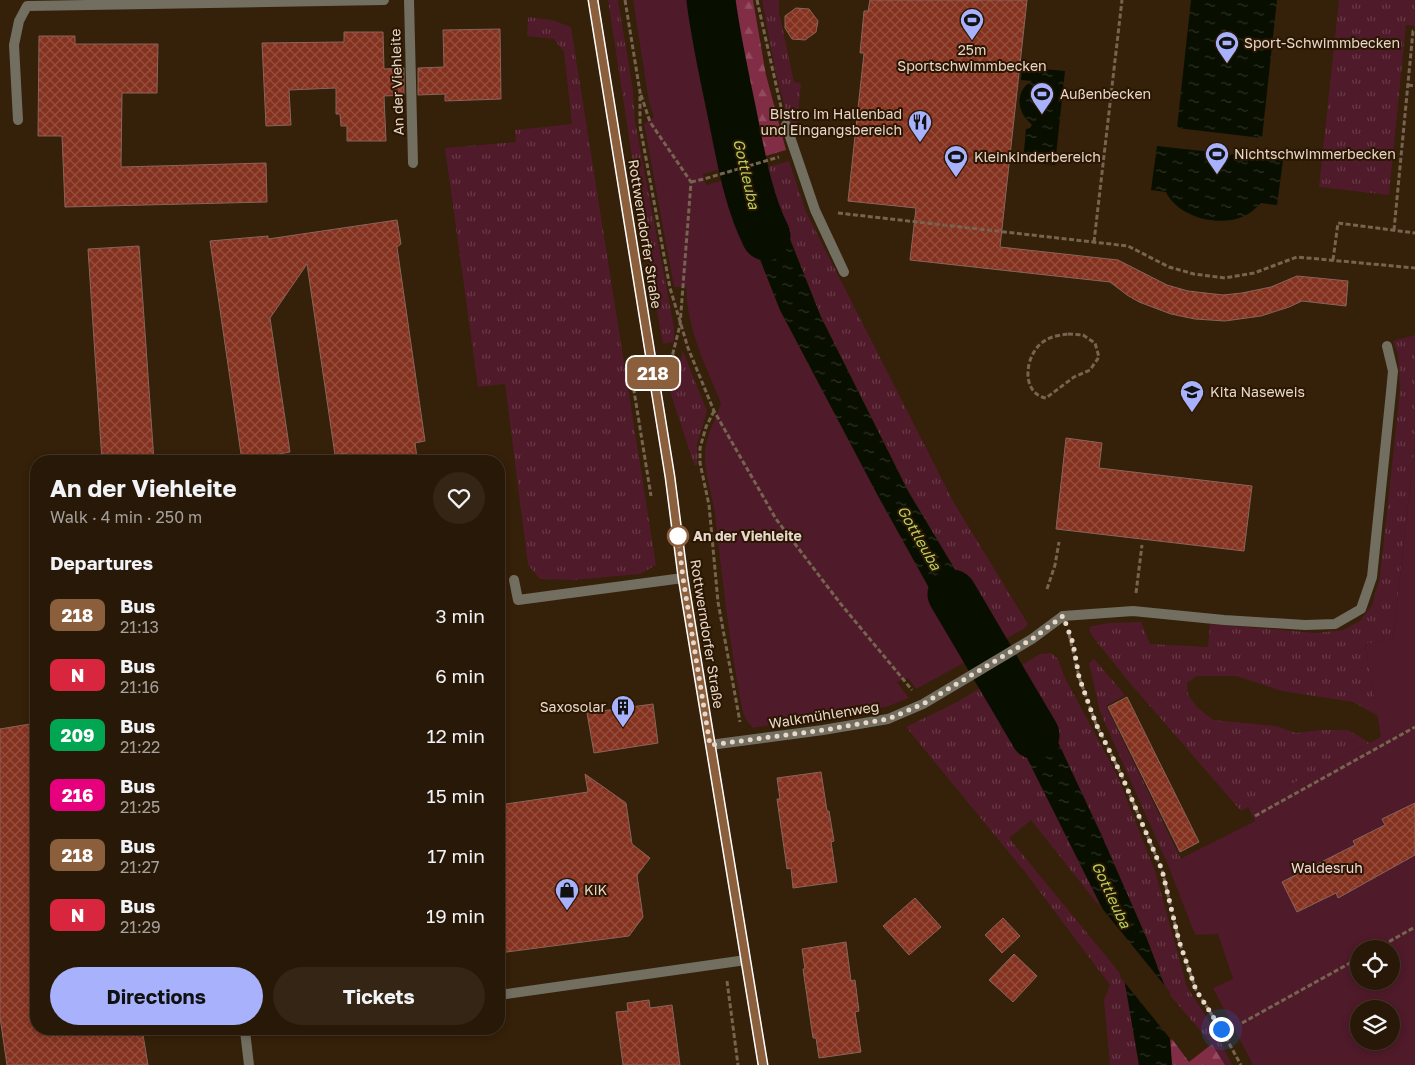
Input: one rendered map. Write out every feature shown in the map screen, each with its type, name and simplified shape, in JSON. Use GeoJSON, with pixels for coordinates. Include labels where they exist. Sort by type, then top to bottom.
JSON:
{"type":"FeatureCollection","features":[{"type":"Feature","properties":{"kind":"main road","name":"Rottwerndorfer Straße"},"geometry":{"type":"LineString","coordinates":[[593,0],[670,477],[683,578],[763,1065]]}},
{"type":"Feature","properties":{"kind":"street"},"geometry":{"type":"LineString","coordinates":[[18,120],[14,45],[19,21],[27,6],[115,3],[384,0]]}},
{"type":"Feature","properties":{"kind":"street","name":"An der Viehleite"},"geometry":{"type":"LineString","coordinates":[[409,0],[413,163]]}},
{"type":"Feature","properties":{"kind":"street"},"geometry":{"type":"LineString","coordinates":[[786,125],[815,210],[844,272]]}},
{"type":"Feature","properties":{"kind":"street"},"geometry":{"type":"LineString","coordinates":[[1063,616],[1133,611],[1224,620],[1305,625],[1335,624],[1361,608],[1372,577],[1391,392],[1393,371],[1387,346]]}},
{"type":"Feature","properties":{"kind":"street"},"geometry":{"type":"LineString","coordinates":[[514,580],[518,600],[683,578]]}},
{"type":"Feature","properties":{"kind":"street","name":"Walkmühlenweg"},"geometry":{"type":"LineString","coordinates":[[710,745],[824,730],[888,719],[923,704],[1032,639],[1063,616]]}},
{"type":"Feature","properties":{"kind":"street"},"geometry":{"type":"LineString","coordinates":[[505,994],[746,960]]}},
{"type":"Feature","properties":{"kind":"street"},"geometry":{"type":"LineString","coordinates":[[245,1035],[249,1065]]}},
{"type":"Feature","properties":{"kind":"path"},"geometry":{"type":"LineString","coordinates":[[625,0],[640,92],[650,122],[691,182],[680,324]]}},
{"type":"Feature","properties":{"kind":"path"},"geometry":{"type":"LineString","coordinates":[[757,0],[773,76],[786,125]]}},
{"type":"Feature","properties":{"kind":"path"},"geometry":{"type":"LineString","coordinates":[[1094,242],[1122,0]]}},
{"type":"Feature","properties":{"kind":"path"},"geometry":{"type":"LineString","coordinates":[[1394,230],[1413,31],[1415,31]]}},
{"type":"Feature","properties":{"kind":"path"},"geometry":{"type":"LineString","coordinates":[[1408,85],[1415,86]]}},
{"type":"Feature","properties":{"kind":"path"},"geometry":{"type":"LineString","coordinates":[[640,92],[640,126],[670,288],[680,324],[714,411],[776,519],[840,603],[923,704]]}},
{"type":"Feature","properties":{"kind":"path"},"geometry":{"type":"LineString","coordinates":[[691,182],[787,155]]}},
{"type":"Feature","properties":{"kind":"path"},"geometry":{"type":"LineString","coordinates":[[815,210],[1128,246],[1170,267],[1194,274],[1226,278],[1254,273],[1297,257],[1415,268]]}},
{"type":"Feature","properties":{"kind":"path"},"geometry":{"type":"LineString","coordinates":[[1333,260],[1338,223],[1415,233]]}},
{"type":"Feature","properties":{"kind":"path"},"geometry":{"type":"LineString","coordinates":[[1068,334],[1083,335],[1095,343],[1099,357],[1090,370],[1074,377],[1046,398],[1039,396],[1031,389],[1028,372],[1030,358],[1035,348],[1046,340],[1068,334]]}},
{"type":"Feature","properties":{"kind":"path"},"geometry":{"type":"LineString","coordinates":[[714,411],[706,427],[700,448],[700,463],[709,505],[718,602],[744,740]]}},
{"type":"Feature","properties":{"kind":"path"},"geometry":{"type":"LineString","coordinates":[[1047,589],[1056,565],[1059,542]]}},
{"type":"Feature","properties":{"kind":"path"},"geometry":{"type":"LineString","coordinates":[[1133,611],[1142,545]]}},
{"type":"Feature","properties":{"kind":"path"},"geometry":{"type":"LineString","coordinates":[[1063,616],[1073,643],[1079,677],[1096,724],[1121,774],[1162,870],[1179,941],[1196,990],[1241,1065]]}},
{"type":"Feature","properties":{"kind":"path"},"geometry":{"type":"LineString","coordinates":[[1255,816],[1415,727]]}},
{"type":"Feature","properties":{"kind":"path"},"geometry":{"type":"LineString","coordinates":[[1392,940],[1415,927]]}},
{"type":"Feature","properties":{"kind":"path"},"geometry":{"type":"LineString","coordinates":[[1242,1023],[1350,963]]}},
{"type":"Feature","properties":{"kind":"green space"},"geometry":{"type":"Polygon","coordinates":[[[608,0],[618,0],[633,90],[635,122],[674,327],[674,342],[663,344],[648,262],[608,0]]]}},
{"type":"Feature","properties":{"kind":"green space"},"geometry":{"type":"Polygon","coordinates":[[[633,0],[696,0],[700,41],[728,167],[703,174],[706,185],[731,178],[743,216],[780,310],[877,494],[969,660],[916,689],[908,678],[897,682],[909,698],[886,707],[753,728],[743,713],[720,563],[715,513],[705,461],[707,440],[721,403],[693,332],[686,287],[674,287],[644,124],[654,117],[649,102],[633,0]]]}},
{"type":"Feature","properties":{"kind":"green space"},"geometry":{"type":"Polygon","coordinates":[[[727,0],[753,0],[766,75],[786,150],[762,157],[728,16],[727,0]]]}},
{"type":"Feature","properties":{"kind":"green space"},"geometry":{"type":"Polygon","coordinates":[[[762,0],[779,0],[779,12],[794,82],[801,83],[797,126],[790,126],[776,74],[762,0]]]}},
{"type":"Feature","properties":{"kind":"green space"},"geometry":{"type":"Polygon","coordinates":[[[1339,0],[1415,0],[1415,26],[1406,25],[1389,195],[1319,187],[1339,0]]]}},
{"type":"Feature","properties":{"kind":"green space"},"geometry":{"type":"Polygon","coordinates":[[[528,17],[552,20],[571,27],[656,565],[640,574],[573,580],[540,579],[528,565],[505,384],[478,387],[445,148],[516,142],[515,130],[572,124],[564,52],[554,39],[527,36],[528,17]]]}},
{"type":"Feature","properties":{"kind":"green space"},"geometry":{"type":"Polygon","coordinates":[[[789,161],[806,212],[954,503],[1028,624],[1025,628],[999,643],[908,491],[821,317],[762,169],[789,161]]]}},
{"type":"Feature","properties":{"kind":"green space"},"geometry":{"type":"Polygon","coordinates":[[[1415,335],[1415,444],[1393,639],[1365,644],[1378,716],[1353,702],[1282,691],[1236,676],[1197,676],[1187,683],[1188,695],[1197,707],[1213,720],[1276,726],[1296,733],[1321,730],[1348,730],[1370,743],[1241,811],[1129,682],[1092,636],[1089,627],[1108,623],[1141,622],[1150,644],[1208,647],[1210,624],[1316,633],[1343,630],[1360,621],[1372,605],[1380,577],[1400,390],[1398,354],[1393,341],[1415,335]]]}},
{"type":"Feature","properties":{"kind":"green space"},"geometry":{"type":"Polygon","coordinates":[[[683,351],[707,411],[697,444],[697,465],[694,465],[669,388],[675,381],[683,351]]]}},
{"type":"Feature","properties":{"kind":"green space","name":"Waldesruh"},"geometry":{"type":"Polygon","coordinates":[[[1415,444],[1415,1065],[1253,1065],[1213,988],[1233,979],[1218,934],[1195,935],[1168,865],[1255,821],[1248,807],[1381,737],[1365,644],[1393,639],[1415,444]]]}},
{"type":"Feature","properties":{"kind":"green space"},"geometry":{"type":"Polygon","coordinates":[[[1051,653],[1058,659],[1064,676],[1117,775],[1155,871],[1187,987],[1215,1030],[1232,1065],[1225,1065],[1212,1044],[1167,992],[1147,939],[1022,665],[1040,654],[1051,653]]]}},
{"type":"Feature","properties":{"kind":"green space"},"geometry":{"type":"Polygon","coordinates":[[[1094,659],[1125,695],[1106,706],[1181,859],[1168,865],[1100,712],[1089,663],[1094,659]]]}},
{"type":"Feature","properties":{"kind":"green space"},"geometry":{"type":"Polygon","coordinates":[[[980,688],[1017,738],[1104,912],[1031,820],[1009,838],[1124,978],[1139,1065],[1110,1065],[1104,1000],[1110,985],[1025,872],[906,727],[957,702],[980,688]]]}},
{"type":"Feature","properties":{"kind":"green space"},"geometry":{"type":"Polygon","coordinates":[[[1169,1035],[1189,1062],[1212,1044],[1225,1065],[1172,1065],[1169,1035]]]}},
{"type":"Feature","properties":{"kind":"water"},"geometry":{"type":"Polygon","coordinates":[[[696,0],[727,0],[728,16],[762,157],[728,167],[700,41],[696,0]]]}},
{"type":"Feature","properties":{"kind":"water","name":"Sport-Schwimmbecken"},"geometry":{"type":"Polygon","coordinates":[[[1191,0],[1277,0],[1262,138],[1177,128],[1191,0]]]}},
{"type":"Feature","properties":{"kind":"water","name":"Außenbecken"},"geometry":{"type":"Polygon","coordinates":[[[1022,67],[1065,71],[1055,165],[1023,162],[1026,129],[1032,125],[1024,116],[1020,106],[1020,96],[1024,88],[1032,81],[1021,80],[1022,67]]]}},
{"type":"Feature","properties":{"kind":"water","name":"Nichtschwimmerbecken"},"geometry":{"type":"Polygon","coordinates":[[[1157,146],[1283,160],[1277,205],[1261,203],[1248,214],[1232,220],[1210,220],[1189,214],[1179,208],[1166,192],[1151,190],[1157,146]]]}},
{"type":"Feature","properties":{"kind":"water"},"geometry":{"type":"Polygon","coordinates":[[[762,169],[821,317],[908,491],[999,643],[969,660],[877,494],[780,310],[743,216],[731,178],[762,169]]]}},
{"type":"Feature","properties":{"kind":"water"},"geometry":{"type":"Polygon","coordinates":[[[1022,665],[1101,834],[1147,939],[1167,992],[1172,1065],[1139,1065],[1124,978],[1104,912],[1017,738],[980,688],[1022,665]]]}},
{"type":"Feature","properties":{"kind":"pier"},"geometry":{"type":"Polygon","coordinates":[[[1097,902],[1170,992],[1172,1041],[1121,978],[1097,902]]]}},
{"type":"Feature","properties":{"kind":"building"},"geometry":{"type":"Polygon","coordinates":[[[870,0],[1027,0],[1000,247],[1118,260],[1167,285],[1188,291],[1223,295],[1271,287],[1297,276],[1348,281],[1346,306],[1302,301],[1261,316],[1225,321],[1195,319],[1171,314],[1139,302],[1110,282],[910,260],[916,208],[848,201],[864,53],[860,53],[864,11],[868,11],[870,0]]]}},
{"type":"Feature","properties":{"kind":"building"},"geometry":{"type":"Polygon","coordinates":[[[796,8],[809,9],[818,21],[816,32],[805,40],[792,39],[785,28],[785,16],[796,8]]]}},
{"type":"Feature","properties":{"kind":"building"},"geometry":{"type":"Polygon","coordinates":[[[500,29],[501,99],[445,101],[445,94],[418,95],[418,68],[444,67],[443,30],[500,29]]]}},
{"type":"Feature","properties":{"kind":"building"},"geometry":{"type":"Polygon","coordinates":[[[344,32],[383,32],[384,69],[404,68],[404,95],[384,96],[386,141],[347,141],[347,126],[341,126],[340,114],[336,114],[336,88],[289,90],[291,125],[266,126],[262,43],[344,42],[344,32]]]}},
{"type":"Feature","properties":{"kind":"building"},"geometry":{"type":"Polygon","coordinates":[[[39,36],[75,36],[75,44],[158,44],[157,93],[122,93],[121,167],[266,163],[267,202],[65,207],[62,136],[38,136],[39,36]]]}},
{"type":"Feature","properties":{"kind":"building"},"geometry":{"type":"Polygon","coordinates":[[[397,220],[401,244],[397,247],[425,441],[415,443],[417,455],[346,455],[346,453],[335,455],[307,264],[270,318],[290,452],[279,455],[241,455],[210,241],[268,236],[268,239],[397,220]]]}},
{"type":"Feature","properties":{"kind":"building"},"geometry":{"type":"Polygon","coordinates":[[[139,246],[154,455],[102,455],[88,249],[139,246]]]}},
{"type":"Feature","properties":{"kind":"building"},"geometry":{"type":"Polygon","coordinates":[[[1066,438],[1102,443],[1099,468],[1252,486],[1244,551],[1056,529],[1066,438]]]}},
{"type":"Feature","properties":{"kind":"building"},"geometry":{"type":"Polygon","coordinates":[[[1127,697],[1199,842],[1180,852],[1108,707],[1127,697]]]}},
{"type":"Feature","properties":{"kind":"building","name":"Saxosolar"},"geometry":{"type":"Polygon","coordinates":[[[653,704],[658,743],[594,753],[587,713],[653,704]]]}},
{"type":"Feature","properties":{"kind":"building"},"geometry":{"type":"Polygon","coordinates":[[[30,724],[30,1035],[143,1035],[148,1065],[7,1065],[0,1017],[0,729],[30,724]]]}},
{"type":"Feature","properties":{"kind":"building"},"geometry":{"type":"Polygon","coordinates":[[[821,772],[834,841],[831,842],[837,882],[793,888],[791,868],[787,869],[777,799],[780,799],[777,778],[821,772]]]}},
{"type":"Feature","properties":{"kind":"building"},"geometry":{"type":"Polygon","coordinates":[[[585,774],[626,803],[632,844],[650,858],[637,875],[643,917],[629,936],[505,952],[505,804],[588,792],[585,774]]]}},
{"type":"Feature","properties":{"kind":"building"},"geometry":{"type":"Polygon","coordinates":[[[1415,803],[1415,855],[1338,898],[1336,893],[1297,912],[1282,882],[1355,845],[1353,841],[1385,825],[1382,819],[1415,803]]]}},
{"type":"Feature","properties":{"kind":"building"},"geometry":{"type":"Polygon","coordinates":[[[915,898],[941,927],[909,955],[883,926],[915,898]]]}},
{"type":"Feature","properties":{"kind":"building"},"geometry":{"type":"Polygon","coordinates":[[[1003,918],[1020,936],[1002,953],[985,935],[1003,918]]]}},
{"type":"Feature","properties":{"kind":"building"},"geometry":{"type":"Polygon","coordinates":[[[846,942],[851,981],[855,980],[859,1011],[855,1012],[861,1052],[819,1058],[816,1038],[813,1038],[802,949],[846,942]]]}},
{"type":"Feature","properties":{"kind":"building"},"geometry":{"type":"Polygon","coordinates":[[[1014,954],[1037,976],[1013,1002],[989,980],[1014,954]]]}},
{"type":"Feature","properties":{"kind":"building"},"geometry":{"type":"Polygon","coordinates":[[[649,1000],[650,1008],[672,1005],[680,1065],[623,1065],[616,1012],[628,1011],[627,1003],[649,1000]]]}},
{"type":"Feature","properties":{"kind":"waterway","name":"Gottleuba"},"geometry":{"type":"LineString","coordinates":[[711,0],[742,163],[754,208],[766,236]]}},
{"type":"Feature","properties":{"kind":"waterway","name":"Gottleuba"},"geometry":{"type":"LineString","coordinates":[[952,594],[1035,735]]}},
{"type":"Feature","properties":{"kind":"bus line","name":"218"},"geometry":{"type":"LineString","coordinates":[[593,0],[670,477],[683,578],[763,1065]]}},
{"type":"Feature","properties":{"kind":"place","name":"25m Sportschwimmbecken"},"geometry":{"type":"Point","coordinates":[972,41]}},
{"type":"Feature","properties":{"kind":"place","name":"Sport-Schwimmbecken"},"geometry":{"type":"Point","coordinates":[1227,64]}},
{"type":"Feature","properties":{"kind":"place","name":"Außenbecken"},"geometry":{"type":"Point","coordinates":[1042,115]}},
{"type":"Feature","properties":{"kind":"place","name":"Bistro im Hallenbad und Eingangsbereich"},"geometry":{"type":"Point","coordinates":[920,143]}},
{"type":"Feature","properties":{"kind":"place","name":"Nichtschwimmerbecken"},"geometry":{"type":"Point","coordinates":[1217,175]}},
{"type":"Feature","properties":{"kind":"place","name":"Kleinkinderbereich"},"geometry":{"type":"Point","coordinates":[956,178]}},
{"type":"Feature","properties":{"kind":"place","name":"Kita Naseweis"},"geometry":{"type":"Point","coordinates":[1192,413]}},
{"type":"Feature","properties":{"kind":"place","name":"An der Viehleite"},"geometry":{"type":"Point","coordinates":[678,536]}},
{"type":"Feature","properties":{"kind":"place","name":"Saxosolar"},"geometry":{"type":"Point","coordinates":[623,728]}},
{"type":"Feature","properties":{"kind":"place","name":"KiK"},"geometry":{"type":"Point","coordinates":[567,911]}},
{"type":"Feature","properties":{"kind":"route"},"geometry":{"type":"LineString","coordinates":[[678,536],[710,745],[824,730],[888,719],[923,704],[1032,639],[1063,616],[1073,643],[1079,677],[1096,724],[1121,774],[1162,870],[1179,941],[1196,990],[1221,1029]]}}]}
